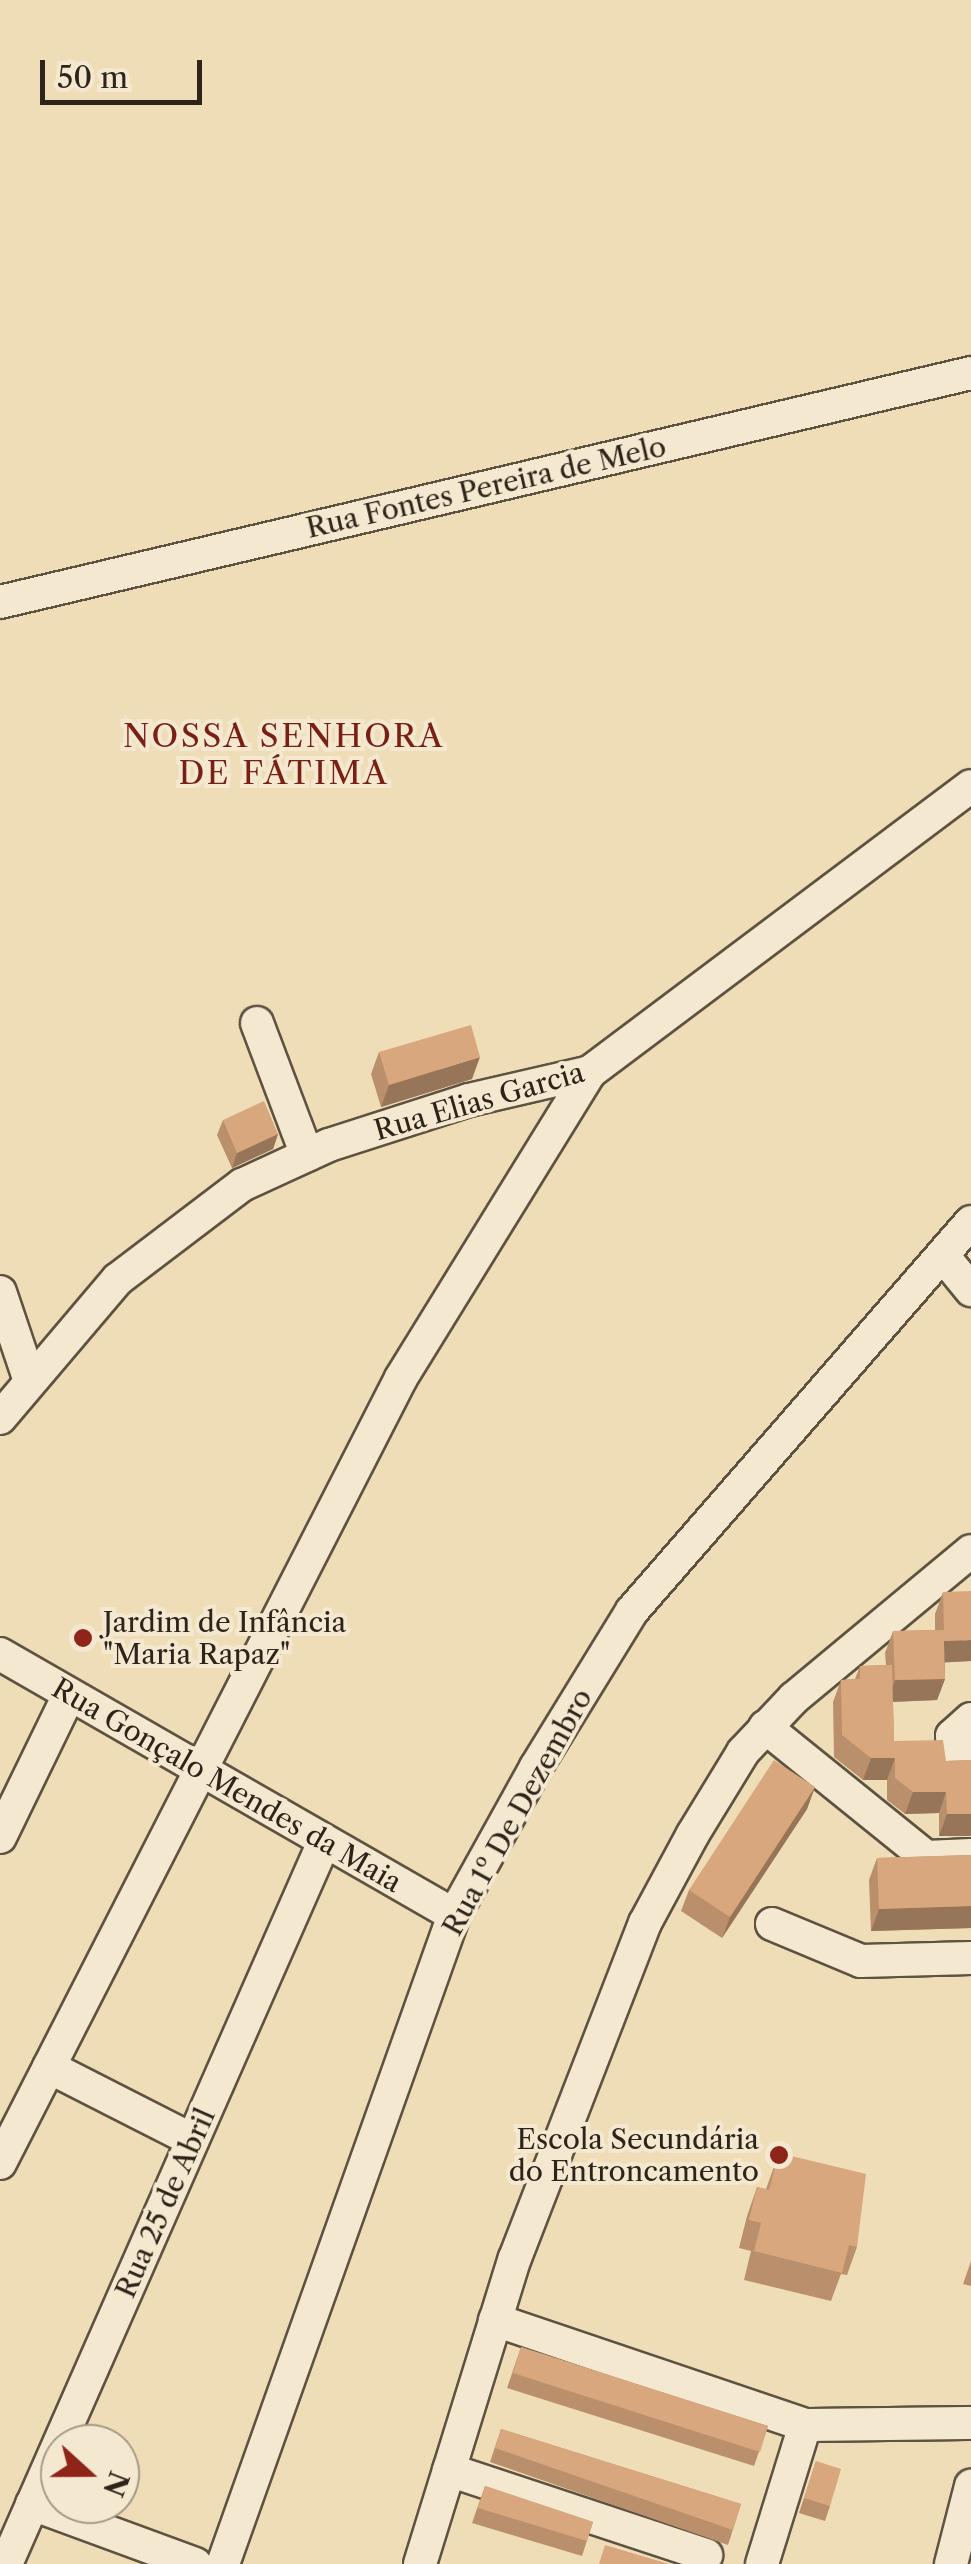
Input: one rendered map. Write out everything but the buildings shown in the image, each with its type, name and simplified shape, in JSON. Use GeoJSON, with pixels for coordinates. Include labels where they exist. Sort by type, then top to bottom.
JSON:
{"type":"FeatureCollection","features":[{"type":"Feature","properties":{"kind":"street","name":"Rua Fontes Pereira de Melo"},"geometry":{"type":"LineString","coordinates":[[0,602],[971,373]]}},
{"type":"Feature","properties":{"kind":"street","name":"Rua Elias Garcia"},"geometry":{"type":"LineString","coordinates":[[0,1418],[118,1280],[171,1234],[242,1185],[307,1155],[470,1100],[590,1072],[971,786]]}},
{"type":"Feature","properties":{"kind":"street"},"geometry":{"type":"LineString","coordinates":[[256,1023],[307,1155]]}},
{"type":"Feature","properties":{"kind":"street"},"geometry":{"type":"LineString","coordinates":[[0,2163],[401,1378],[590,1072]]}},
{"type":"Feature","properties":{"kind":"street","name":"Rua 1º De Dezembro"},"geometry":{"type":"LineString","coordinates":[[223,2564],[454,1915],[632,1611],[971,1222]]}},
{"type":"Feature","properties":{"kind":"street"},"geometry":{"type":"LineString","coordinates":[[944,1257],[971,1290]]}},
{"type":"Feature","properties":{"kind":"street"},"geometry":{"type":"LineString","coordinates":[[0,1292],[30,1382]]}},
{"type":"Feature","properties":{"kind":"street"},"geometry":{"type":"LineString","coordinates":[[420,2564],[495,2320],[645,1923],[743,1752],[765,1727],[971,1551]]}},
{"type":"Feature","properties":{"kind":"street","name":"Rua Gonçalo Mendes da Maia"},"geometry":{"type":"LineString","coordinates":[[0,1654],[454,1915]]}},
{"type":"Feature","properties":{"kind":"street"},"geometry":{"type":"LineString","coordinates":[[0,1837],[69,1695]]}},
{"type":"Feature","properties":{"kind":"street"},"geometry":{"type":"LineString","coordinates":[[971,1719],[952,1736],[953,1756],[971,1755]]}},
{"type":"Feature","properties":{"kind":"street"},"geometry":{"type":"LineString","coordinates":[[765,1727],[926,1857],[971,1855]]}},
{"type":"Feature","properties":{"kind":"street","name":"Rua 25 de Abril"},"geometry":{"type":"LineString","coordinates":[[6,2564],[324,1842]]}},
{"type":"Feature","properties":{"kind":"street"},"geometry":{"type":"LineString","coordinates":[[772,1924],[861,1961],[971,1958]]}},
{"type":"Feature","properties":{"kind":"street"},"geometry":{"type":"LineString","coordinates":[[49,2068],[192,2140]]}},
{"type":"Feature","properties":{"kind":"street"},"geometry":{"type":"LineString","coordinates":[[495,2320],[805,2425],[971,2423]]}},
{"type":"Feature","properties":{"kind":"street"},"geometry":{"type":"LineString","coordinates":[[762,2564],[805,2425]]}},
{"type":"Feature","properties":{"kind":"street"},"geometry":{"type":"LineString","coordinates":[[449,2470],[706,2555]]}},
{"type":"Feature","properties":{"kind":"street"},"geometry":{"type":"LineString","coordinates":[[951,2564],[971,2486]]}},
{"type":"Feature","properties":{"kind":"street"},"geometry":{"type":"LineString","coordinates":[[32,2504],[195,2564]]}},
{"type":"Feature","properties":{"kind":"place","name":"Jardim de Infância \"Maria Rapaz\""},"geometry":{"type":"Point","coordinates":[83,1638]}},
{"type":"Feature","properties":{"kind":"place","name":"Escola Secundária do Entroncamento"},"geometry":{"type":"Point","coordinates":[779,2155]}},
{"type":"Feature","properties":{"kind":"district","name":"NOSSA SENHORA DE FÁTIMA"},"geometry":{"type":"Point","coordinates":[284,756]}}]}
